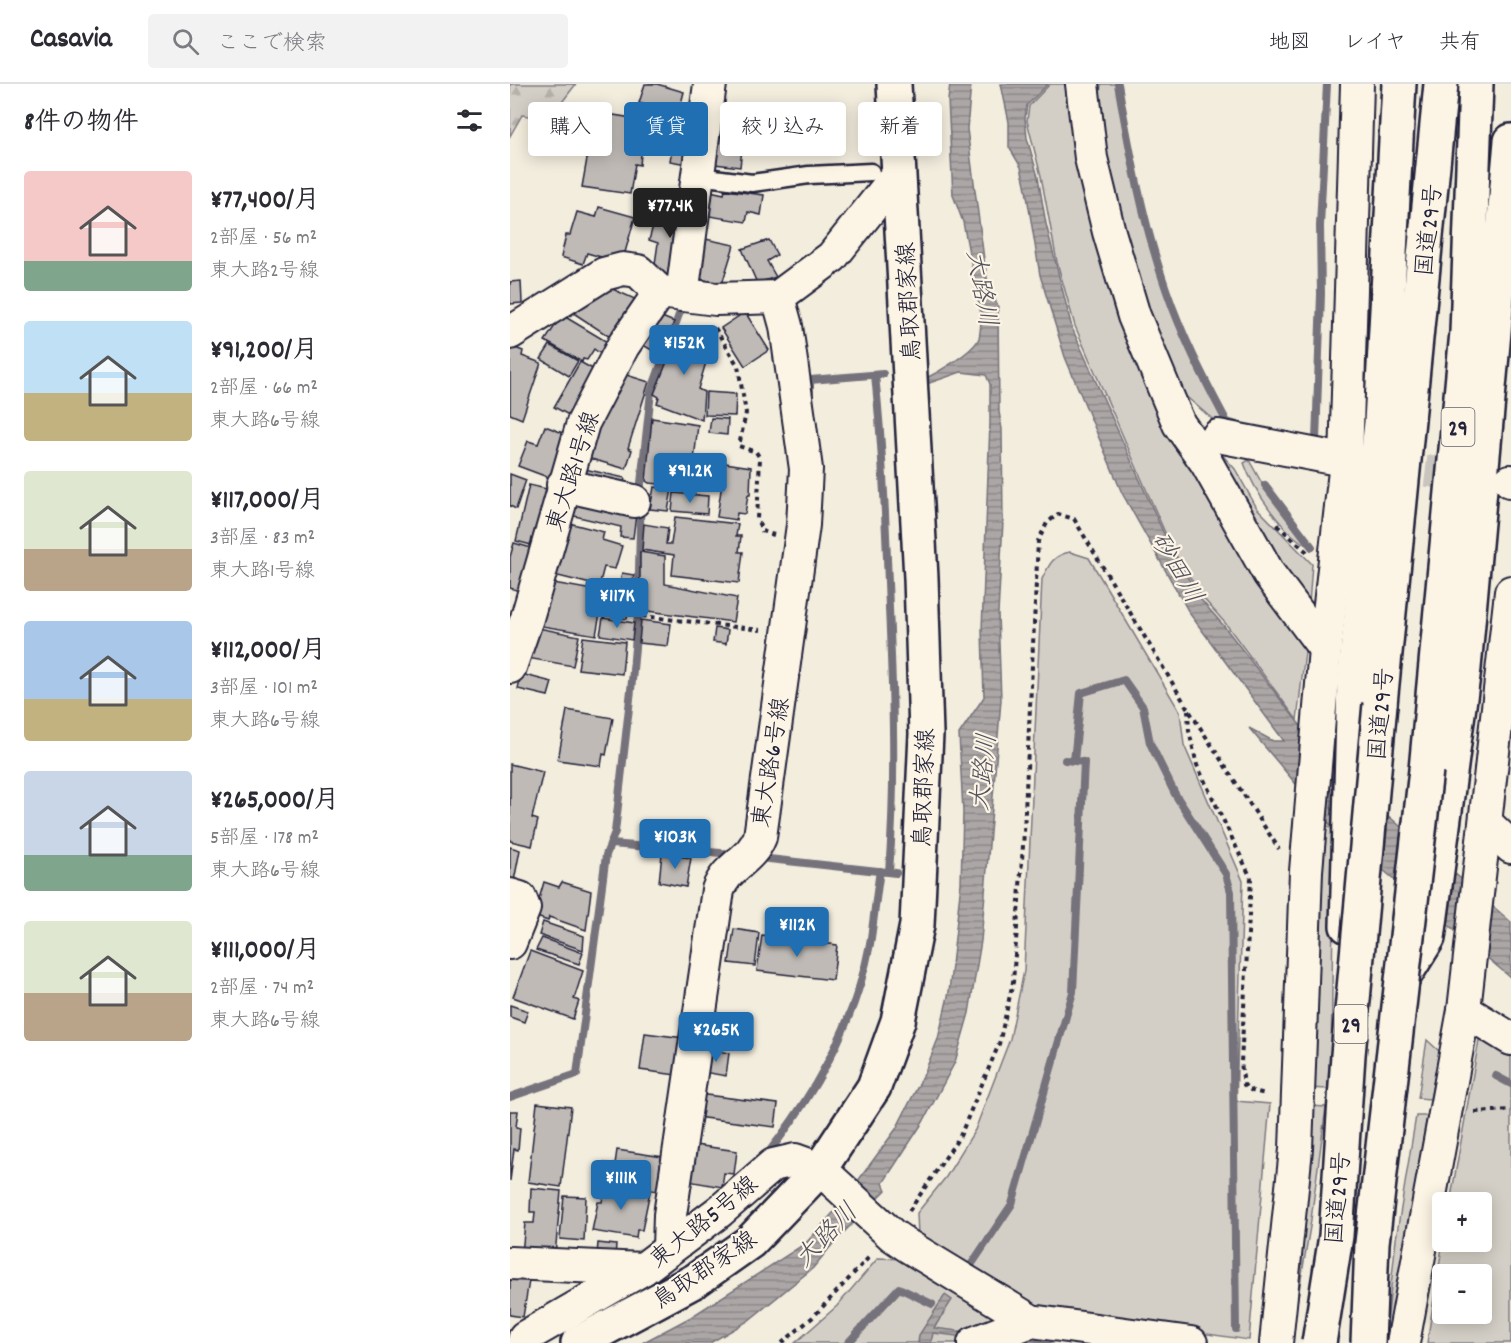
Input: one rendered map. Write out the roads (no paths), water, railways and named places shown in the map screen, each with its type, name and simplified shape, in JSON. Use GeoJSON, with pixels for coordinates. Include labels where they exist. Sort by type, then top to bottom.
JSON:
{"type":"FeatureCollection","features":[{"type":"Feature","properties":{"kind":"main road","name":"鳥取郡家線"},"geometry":{"type":"LineString","coordinates":[[578,1343],[696,1280],[750,1242],[820,1169],[874,1087],[898,1021],[917,925],[926,734],[921,578],[885,173],[894,84]]}},
{"type":"Feature","properties":{"kind":"main road"},"geometry":{"type":"LineString","coordinates":[[1348,1054],[1347,890],[1354,682],[1380,423],[1398,84]]}},
{"type":"Feature","properties":{"kind":"main road","name":"国道29号"},"geometry":{"type":"LineString","coordinates":[[1319,1343],[1336,1236],[1348,1054],[1441,84]]}},
{"type":"Feature","properties":{"kind":"main road","name":"国道29号"},"geometry":{"type":"LineString","coordinates":[[1368,1343],[1372,1243],[1403,978],[1438,774],[1467,332],[1476,84]]}},
{"type":"Feature","properties":{"kind":"main road"},"geometry":{"type":"LineString","coordinates":[[1438,774],[1464,668],[1511,141]]}},
{"type":"Feature","properties":{"kind":"street"},"geometry":{"type":"LineString","coordinates":[[680,294],[699,176],[710,84]]}},
{"type":"Feature","properties":{"kind":"street"},"geometry":{"type":"LineString","coordinates":[[1082,84],[1091,158],[1110,232],[1134,316],[1179,424],[1206,462],[1269,574],[1325,649]]}},
{"type":"Feature","properties":{"kind":"street"},"geometry":{"type":"LineString","coordinates":[[1276,1343],[1296,1149],[1306,871],[1325,649],[1353,463],[1357,84]]}},
{"type":"Feature","properties":{"kind":"street"},"geometry":{"type":"LineString","coordinates":[[510,333],[604,274],[623,269],[638,271],[680,294],[778,297],[832,257],[885,173]]}},
{"type":"Feature","properties":{"kind":"street","name":"東大路1号線"},"geometry":{"type":"LineString","coordinates":[[510,667],[527,618],[563,485],[583,423],[623,346],[680,294]]}},
{"type":"Feature","properties":{"kind":"street","name":"東大路6号線"},"geometry":{"type":"LineString","coordinates":[[669,1248],[670,1215],[718,890],[724,875],[755,850],[760,837],[801,541],[806,469],[786,326],[778,297]]}},
{"type":"Feature","properties":{"kind":"street"},"geometry":{"type":"LineString","coordinates":[[1218,436],[1353,463]]}},
{"type":"Feature","properties":{"kind":"street"},"geometry":{"type":"LineString","coordinates":[[563,485],[634,501]]}},
{"type":"Feature","properties":{"kind":"street"},"geometry":{"type":"LineString","coordinates":[[1403,1343],[1464,1010],[1511,592]]}},
{"type":"Feature","properties":{"kind":"street"},"geometry":{"type":"LineString","coordinates":[[1486,823],[1511,847]]}},
{"type":"Feature","properties":{"kind":"street"},"geometry":{"type":"LineString","coordinates":[[510,895],[520,898],[525,908],[510,943]]}},
{"type":"Feature","properties":{"kind":"street"},"geometry":{"type":"LineString","coordinates":[[1464,1010],[1511,1039]]}},
{"type":"Feature","properties":{"kind":"street","name":"東大路5号線"},"geometry":{"type":"LineString","coordinates":[[510,1263],[643,1269],[720,1211],[774,1165],[795,1160],[820,1169]]}},
{"type":"Feature","properties":{"kind":"street"},"geometry":{"type":"LineString","coordinates":[[820,1169],[889,1231],[1031,1321],[1191,1343]]}},
{"type":"Feature","properties":{"kind":"street"},"geometry":{"type":"LineString","coordinates":[[524,1343],[525,1337],[643,1269]]}},
{"type":"Feature","properties":{"kind":"street"},"geometry":{"type":"LineString","coordinates":[[974,1343],[1031,1321]]}},
{"type":"Feature","properties":{"kind":"lane"},"geometry":{"type":"LineString","coordinates":[[699,176],[752,183],[809,175],[885,173]]}},
{"type":"Feature","properties":{"kind":"water","name":"大路川"},"geometry":{"type":"Polygon","coordinates":[[[950,84],[971,84],[967,129],[988,284],[998,307],[999,412],[1002,429],[1003,521],[998,614],[1001,700],[981,941],[969,1013],[955,1062],[923,1122],[883,1183],[886,1190],[836,1240],[813,1268],[748,1321],[710,1343],[642,1343],[691,1317],[806,1243],[841,1204],[896,1129],[924,1074],[938,1039],[949,992],[961,883],[963,812],[959,734],[984,697],[982,630],[990,423],[990,384],[986,375],[961,372],[921,386],[921,381],[970,350],[976,344],[981,329],[981,314],[963,222],[953,195],[948,100],[950,84]]]}},
{"type":"Feature","properties":{"kind":"water","name":"砂田川"},"geometry":{"type":"Polygon","coordinates":[[[1001,84],[1048,84],[1027,105],[1025,118],[1027,138],[1038,177],[1046,224],[1072,328],[1172,552],[1202,601],[1224,626],[1333,768],[1511,922],[1511,978],[1331,826],[1249,728],[1273,741],[1284,741],[1190,614],[1122,493],[1065,357],[1040,275],[1021,167],[1009,147],[1009,122],[1001,84]]]}},
{"type":"Feature","properties":{"kind":"water"},"geometry":{"type":"Polygon","coordinates":[[[945,1295],[952,1300],[934,1328],[1054,1343],[1013,1343],[933,1333],[931,1343],[918,1343],[919,1335],[945,1295]]]}},
{"type":"Feature","properties":{"kind":"waterway"},"geometry":{"type":"LineString","coordinates":[[1118,84],[1132,162],[1166,289],[1186,340],[1218,406],[1227,422],[1237,425]]}},
{"type":"Feature","properties":{"kind":"waterway"},"geometry":{"type":"LineString","coordinates":[[1316,441],[1321,294],[1320,226],[1327,84]]}},
{"type":"Feature","properties":{"kind":"waterway"},"geometry":{"type":"LineString","coordinates":[[510,1097],[577,1074],[606,855],[615,832],[632,681],[638,614],[641,483],[651,392],[681,309]]}},
{"type":"Feature","properties":{"kind":"waterway"},"geometry":{"type":"LineString","coordinates":[[810,393],[810,380],[883,374]]}},
{"type":"Feature","properties":{"kind":"waterway"},"geometry":{"type":"LineString","coordinates":[[875,375],[884,491],[893,707],[893,806],[889,872]]}},
{"type":"Feature","properties":{"kind":"waterway"},"geometry":{"type":"LineString","coordinates":[[1265,485],[1312,547]]}},
{"type":"Feature","properties":{"kind":"waterway"},"geometry":{"type":"LineString","coordinates":[[1074,761],[1081,693],[1124,680],[1143,707],[1150,743],[1175,794],[1226,874],[1231,892],[1236,1329]]}},
{"type":"Feature","properties":{"kind":"waterway"},"geometry":{"type":"LineString","coordinates":[[965,1274],[1012,1204],[1073,992],[1084,762],[1065,760]]}},
{"type":"Feature","properties":{"kind":"waterway"},"geometry":{"type":"LineString","coordinates":[[611,844],[733,854]]}},
{"type":"Feature","properties":{"kind":"waterway"},"geometry":{"type":"LineString","coordinates":[[760,858],[896,873]]}},
{"type":"Feature","properties":{"kind":"waterway"},"geometry":{"type":"LineString","coordinates":[[765,1157],[816,1083],[843,1030],[863,974],[870,944],[880,871]]}},
{"type":"Feature","properties":{"kind":"waterway"},"geometry":{"type":"LineString","coordinates":[[1496,1076],[1511,1084]]}},
{"type":"Feature","properties":{"kind":"waterway"},"geometry":{"type":"LineString","coordinates":[[848,1343],[899,1288],[932,1304]]}},
{"type":"Feature","properties":{"kind":"tunnel"},"geometry":{"type":"LineString","coordinates":[[1378,465],[1481,477]]}}]}
